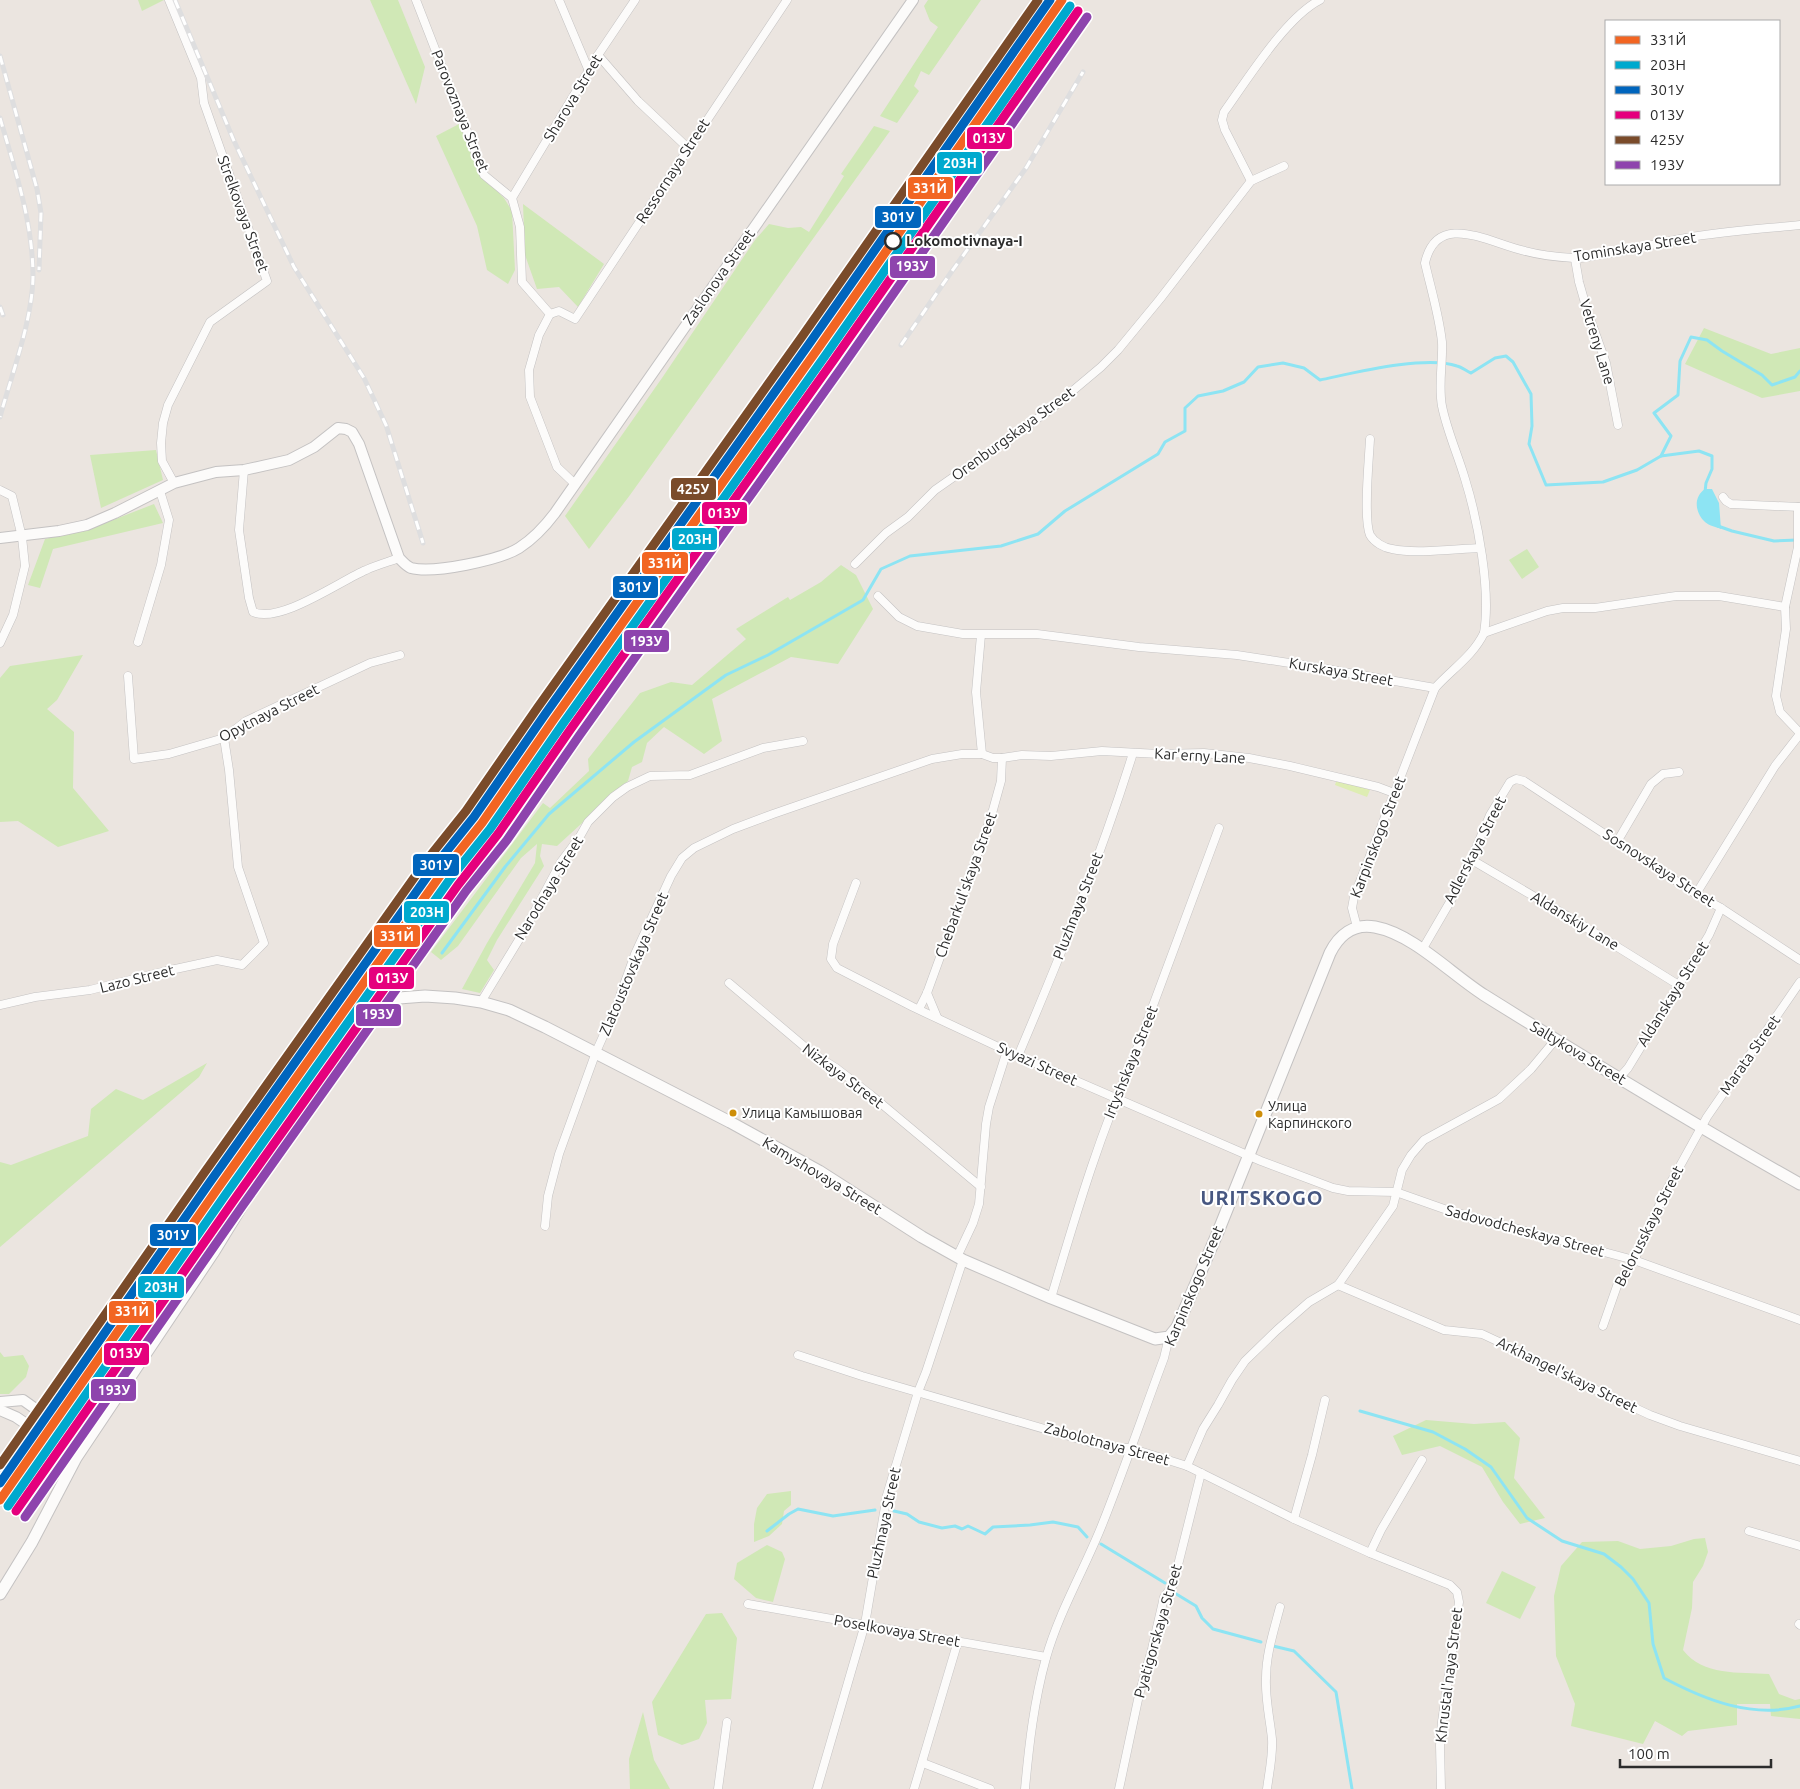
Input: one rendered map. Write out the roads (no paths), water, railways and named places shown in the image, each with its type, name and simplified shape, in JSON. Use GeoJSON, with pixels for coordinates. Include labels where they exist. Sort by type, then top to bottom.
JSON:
{"type":"FeatureCollection","features":[{"type":"Feature","properties":{"kind":"main road","name":"Saltykova Street"},"geometry":{"type":"LineString","coordinates":[[1357,927],[1368,926],[1388,931],[1422,950],[1463,982],[1701,1128],[1800,1184]]}},
{"type":"Feature","properties":{"kind":"main road","name":"Karpinskogo Street"},"geometry":{"type":"LineString","coordinates":[[1169,1337],[1177,1326],[1330,953],[1338,940],[1349,930],[1357,927]]}},
{"type":"Feature","properties":{"kind":"main road","name":"Kamyshovaya Street"},"geometry":{"type":"LineString","coordinates":[[85,1444],[213,1253],[351,1028],[369,1009],[388,999],[425,996],[455,998],[480,1002],[509,1010],[596,1052],[712,1112],[835,1181],[960,1259],[1150,1338],[1160,1339],[1169,1337]]}},
{"type":"Feature","properties":{"kind":"main road"},"geometry":{"type":"LineString","coordinates":[[0,1594],[32,1542],[85,1444]]}},
{"type":"Feature","properties":{"kind":"street","name":"Strelkovaya Street"},"geometry":{"type":"LineString","coordinates":[[169,0],[201,78],[204,104],[267,281],[210,322],[168,405],[163,430],[162,461],[174,483]]}},
{"type":"Feature","properties":{"kind":"street","name":"Parovoznaya Street"},"geometry":{"type":"LineString","coordinates":[[416,0],[484,175],[512,198]]}},
{"type":"Feature","properties":{"kind":"street"},"geometry":{"type":"LineString","coordinates":[[559,0],[589,71]]}},
{"type":"Feature","properties":{"kind":"street","name":"Sharova Street"},"geometry":{"type":"LineString","coordinates":[[512,198],[598,55],[634,0]]}},
{"type":"Feature","properties":{"kind":"street","name":"Ressornaya Street"},"geometry":{"type":"LineString","coordinates":[[550,314],[559,311],[575,319],[787,0]]}},
{"type":"Feature","properties":{"kind":"street","name":"Zaslonova Street"},"geometry":{"type":"LineString","coordinates":[[399,558],[406,566],[412,568],[460,566],[518,548],[550,519],[913,0]]}},
{"type":"Feature","properties":{"kind":"street"},"geometry":{"type":"LineString","coordinates":[[1252,181],[1225,130],[1222,120],[1224,112],[1273,45],[1310,5],[1320,0]]}},
{"type":"Feature","properties":{"kind":"street"},"geometry":{"type":"LineString","coordinates":[[598,55],[638,101],[688,148]]}},
{"type":"Feature","properties":{"kind":"street","name":"Orenburgskaya Street"},"geometry":{"type":"LineString","coordinates":[[855,564],[886,533],[922,506],[935,490],[1051,409],[1101,367],[1118,350],[1160,299],[1252,181],[1284,166]]}},
{"type":"Feature","properties":{"kind":"street"},"geometry":{"type":"LineString","coordinates":[[512,198],[520,227],[522,282],[550,314],[540,335],[529,370],[530,397],[557,467],[575,484]]}},
{"type":"Feature","properties":{"kind":"street","name":"Tominskaya Street"},"geometry":{"type":"LineString","coordinates":[[1480,548],[1466,481],[1442,407],[1440,393],[1442,341],[1425,263],[1432,245],[1443,236],[1455,233],[1468,234],[1524,251],[1575,258],[1689,238],[1800,224]]}},
{"type":"Feature","properties":{"kind":"street","name":"Vetreny Lane"},"geometry":{"type":"LineString","coordinates":[[1575,258],[1587,310],[1606,364],[1618,424]]}},
{"type":"Feature","properties":{"kind":"street"},"geometry":{"type":"LineString","coordinates":[[0,538],[59,532],[87,525],[174,483],[216,472],[244,470],[289,460],[314,447],[338,428],[352,432],[359,444],[399,558],[367,569],[295,607],[265,615],[254,612],[249,598],[238,530],[244,470]]}},
{"type":"Feature","properties":{"kind":"street"},"geometry":{"type":"LineString","coordinates":[[1370,439],[1367,514],[1368,530],[1373,540],[1390,549],[1480,548],[1487,604],[1484,634],[1479,644],[1471,653],[1448,673],[1435,688]]}},
{"type":"Feature","properties":{"kind":"street"},"geometry":{"type":"LineString","coordinates":[[0,490],[12,496],[22,536],[25,566],[13,615],[0,642]]}},
{"type":"Feature","properties":{"kind":"street"},"geometry":{"type":"LineString","coordinates":[[138,642],[161,565],[169,520],[160,491]]}},
{"type":"Feature","properties":{"kind":"street"},"geometry":{"type":"LineString","coordinates":[[1696,894],[1775,766],[1800,734],[1780,712],[1776,696],[1786,629],[1785,607],[1798,546],[1799,507],[1732,504],[1723,498]]}},
{"type":"Feature","properties":{"kind":"street","name":"Kurskaya Street"},"geometry":{"type":"LineString","coordinates":[[878,596],[899,617],[917,626],[963,634],[1037,634],[1237,655],[1435,688]]}},
{"type":"Feature","properties":{"kind":"street"},"geometry":{"type":"LineString","coordinates":[[1484,634],[1547,611],[1563,608],[1595,608],[1676,596],[1720,596],[1785,607]]}},
{"type":"Feature","properties":{"kind":"street"},"geometry":{"type":"LineString","coordinates":[[982,635],[976,692],[982,754]]}},
{"type":"Feature","properties":{"kind":"street","name":"Opytnaya Street"},"geometry":{"type":"LineString","coordinates":[[128,676],[134,759],[169,754],[224,738],[246,721],[370,662],[400,656]]}},
{"type":"Feature","properties":{"kind":"street","name":"Karpinskogo Street"},"geometry":{"type":"LineString","coordinates":[[1357,927],[1352,908],[1354,897],[1435,688]]}},
{"type":"Feature","properties":{"kind":"street","name":"Lazo Street"},"geometry":{"type":"LineString","coordinates":[[0,1005],[35,997],[90,990],[217,960],[242,966],[264,943],[238,867],[229,770],[224,738]]}},
{"type":"Feature","properties":{"kind":"street","name":"Narodnaya Street"},"geometry":{"type":"LineString","coordinates":[[480,1002],[522,933],[561,862],[588,822],[612,797],[650,776],[690,775],[763,748],[803,741]]}},
{"type":"Feature","properties":{"kind":"street","name":"Kar'erny Lane"},"geometry":{"type":"LineString","coordinates":[[1002,758],[1022,755],[1051,756],[1102,751],[1133,754],[1204,753],[1249,758],[1324,773],[1394,793]]}},
{"type":"Feature","properties":{"kind":"street","name":"Zlatoustovskaya Street"},"geometry":{"type":"LineString","coordinates":[[545,1226],[548,1196],[559,1154],[596,1052],[615,1010],[634,954],[671,876],[682,858],[694,848],[733,829],[932,759],[962,754],[982,754],[993,758],[1002,758]]}},
{"type":"Feature","properties":{"kind":"street","name":"Pluzhnaya Street"},"geometry":{"type":"LineString","coordinates":[[1018,1056],[1106,832],[1133,754]]}},
{"type":"Feature","properties":{"kind":"street","name":"Chebarkul'skaya Street"},"geometry":{"type":"LineString","coordinates":[[919,1009],[927,993],[991,817],[1001,781],[1002,758]]}},
{"type":"Feature","properties":{"kind":"street"},"geometry":{"type":"LineString","coordinates":[[1617,842],[1651,784],[1663,774],[1679,772]]}},
{"type":"Feature","properties":{"kind":"street","name":"Sosnovskaya Street"},"geometry":{"type":"LineString","coordinates":[[1516,779],[1524,781],[1800,960]]}},
{"type":"Feature","properties":{"kind":"street","name":"Adlerskaya Street"},"geometry":{"type":"LineString","coordinates":[[1422,950],[1461,884],[1490,816],[1510,782],[1516,779]]}},
{"type":"Feature","properties":{"kind":"street","name":"Irtyshskaya Street"},"geometry":{"type":"LineString","coordinates":[[1050,1298],[1096,1150],[1115,1099],[1132,1062],[1219,828]]}},
{"type":"Feature","properties":{"kind":"street","name":"Aldanskiy Lane"},"geometry":{"type":"LineString","coordinates":[[1472,860],[1677,984]]}},
{"type":"Feature","properties":{"kind":"street","name":"Svyazi Street"},"geometry":{"type":"LineString","coordinates":[[856,883],[832,944],[832,962],[843,972],[1018,1056],[1248,1156]]}},
{"type":"Feature","properties":{"kind":"street","name":"Aldanskaya Street"},"geometry":{"type":"LineString","coordinates":[[1620,1077],[1628,1068],[1677,984],[1709,935],[1721,908]]}},
{"type":"Feature","properties":{"kind":"street","name":"Marata Street"},"geometry":{"type":"LineString","coordinates":[[1701,1128],[1800,982]]}},
{"type":"Feature","properties":{"kind":"street","name":"Nizkaya Street"},"geometry":{"type":"LineString","coordinates":[[729,983],[812,1053],[871,1094],[981,1187]]}},
{"type":"Feature","properties":{"kind":"street"},"geometry":{"type":"LineString","coordinates":[[927,993],[937,1017]]}},
{"type":"Feature","properties":{"kind":"street"},"geometry":{"type":"LineString","coordinates":[[1186,1466],[1203,1429],[1232,1380],[1246,1361],[1309,1302],[1338,1285],[1393,1206],[1402,1170],[1411,1155],[1424,1140],[1499,1099],[1531,1069],[1556,1039]]}},
{"type":"Feature","properties":{"kind":"street","name":"Pluzhnaya Street"},"geometry":{"type":"LineString","coordinates":[[817,1789],[865,1624],[887,1495],[960,1259],[979,1204],[989,1107],[1007,1051]]}},
{"type":"Feature","properties":{"kind":"street","name":"Belorusskaya Street"},"geometry":{"type":"LineString","coordinates":[[1603,1326],[1617,1286],[1634,1260],[1665,1193],[1701,1128]]}},
{"type":"Feature","properties":{"kind":"street","name":"Sadovodcheskaya Street"},"geometry":{"type":"LineString","coordinates":[[1248,1156],[1333,1188],[1348,1191],[1396,1192],[1447,1210],[1634,1260],[1800,1320]]}},
{"type":"Feature","properties":{"kind":"street","name":"Arkhangel'skaya Street"},"geometry":{"type":"LineString","coordinates":[[1338,1285],[1444,1330],[1482,1334],[1619,1402],[1673,1423],[1800,1461]]}},
{"type":"Feature","properties":{"kind":"street","name":"Karpinskogo Street"},"geometry":{"type":"LineString","coordinates":[[1025,1789],[1032,1724],[1038,1687],[1046,1657],[1055,1630],[1102,1525],[1164,1358],[1169,1337]]}},
{"type":"Feature","properties":{"kind":"street","name":"Zabolotnaya Street"},"geometry":{"type":"LineString","coordinates":[[798,1355],[862,1376],[1110,1448],[1130,1448],[1186,1466],[1294,1519],[1370,1553],[1450,1585],[1457,1592]]}},
{"type":"Feature","properties":{"kind":"street"},"geometry":{"type":"LineString","coordinates":[[0,1402],[23,1400],[85,1444]]}},
{"type":"Feature","properties":{"kind":"street"},"geometry":{"type":"LineString","coordinates":[[1294,1519],[1312,1455],[1324,1400]]}},
{"type":"Feature","properties":{"kind":"street"},"geometry":{"type":"LineString","coordinates":[[0,1410],[16,1417],[76,1458]]}},
{"type":"Feature","properties":{"kind":"street"},"geometry":{"type":"LineString","coordinates":[[1370,1553],[1381,1530],[1422,1460]]}},
{"type":"Feature","properties":{"kind":"street","name":"Pyatigorskaya Street"},"geometry":{"type":"LineString","coordinates":[[1119,1789],[1138,1695],[1164,1597],[1173,1585],[1201,1473]]}},
{"type":"Feature","properties":{"kind":"street"},"geometry":{"type":"LineString","coordinates":[[1749,1531],[1800,1546]]}},
{"type":"Feature","properties":{"kind":"street","name":"Khrustal'naya Street"},"geometry":{"type":"LineString","coordinates":[[1441,1789],[1440,1745],[1459,1602],[1457,1592]]}},
{"type":"Feature","properties":{"kind":"street","name":"Poselkovaya Street"},"geometry":{"type":"LineString","coordinates":[[748,1604],[1046,1657]]}},
{"type":"Feature","properties":{"kind":"street"},"geometry":{"type":"LineString","coordinates":[[1267,1789],[1272,1741],[1266,1698],[1266,1677],[1269,1648],[1280,1607]]}},
{"type":"Feature","properties":{"kind":"street"},"geometry":{"type":"LineString","coordinates":[[914,1789],[958,1641]]}},
{"type":"Feature","properties":{"kind":"street"},"geometry":{"type":"LineString","coordinates":[[718,1789],[727,1722]]}},
{"type":"Feature","properties":{"kind":"street"},"geometry":{"type":"LineString","coordinates":[[923,1763],[990,1789]]}},
{"type":"Feature","properties":{"kind":"water"},"geometry":{"type":"Polygon","coordinates":[[[1705,489],[1712,489],[1719,503],[1721,529],[1707,523],[1697,510],[1697,501],[1701,492],[1705,489]]]}},
{"type":"Feature","properties":{"kind":"waterway"},"geometry":{"type":"LineString","coordinates":[[442,953],[505,867],[549,814],[634,742],[726,675],[768,655],[863,600],[881,569],[910,556],[1001,546],[1038,534],[1065,511],[1158,454],[1165,442],[1185,431],[1185,408],[1198,396],[1223,391],[1244,382],[1258,367],[1283,363],[1304,368],[1320,380],[1389,366],[1427,363],[1443,363],[1457,366],[1471,373],[1495,358],[1506,356],[1513,362],[1531,394],[1532,426],[1529,444],[1546,485],[1603,482],[1637,470],[1661,456],[1671,436],[1654,413],[1678,395],[1680,361],[1691,337],[1707,340],[1762,375],[1772,385],[1795,377],[1800,371]]}},
{"type":"Feature","properties":{"kind":"waterway"},"geometry":{"type":"LineString","coordinates":[[1661,456],[1699,451],[1712,456],[1712,469],[1706,483],[1705,492]]}},
{"type":"Feature","properties":{"kind":"waterway"},"geometry":{"type":"LineString","coordinates":[[1718,526],[1774,541],[1797,540]]}},
{"type":"Feature","properties":{"kind":"waterway"},"geometry":{"type":"LineString","coordinates":[[1360,1411],[1433,1432],[1465,1449],[1491,1467],[1527,1518],[1562,1541],[1604,1554],[1621,1567],[1633,1579],[1649,1603],[1653,1644],[1664,1678],[1713,1700],[1747,1709],[1765,1710],[1800,1706]]}},
{"type":"Feature","properties":{"kind":"waterway"},"geometry":{"type":"LineString","coordinates":[[767,1531],[798,1509],[833,1516],[875,1510]]}},
{"type":"Feature","properties":{"kind":"waterway"},"geometry":{"type":"LineString","coordinates":[[894,1511],[907,1514],[919,1522],[942,1528],[955,1526],[962,1529],[968,1526],[985,1534],[993,1527],[1053,1522],[1078,1527],[1087,1537]]}},
{"type":"Feature","properties":{"kind":"waterway"},"geometry":{"type":"LineString","coordinates":[[1101,1544],[1165,1583]]}},
{"type":"Feature","properties":{"kind":"waterway"},"geometry":{"type":"LineString","coordinates":[[1173,1592],[1196,1606],[1202,1618],[1213,1629],[1261,1642]]}},
{"type":"Feature","properties":{"kind":"waterway"},"geometry":{"type":"LineString","coordinates":[[1273,1646],[1294,1651],[1336,1692],[1352,1789]]}},
{"type":"Feature","properties":{"kind":"railway"},"geometry":{"type":"LineString","coordinates":[[175,0],[234,141],[294,267],[364,378],[386,425],[423,543]]}},
{"type":"Feature","properties":{"kind":"railway"},"geometry":{"type":"LineString","coordinates":[[0,56],[37,189],[41,213],[39,270]]}},
{"type":"Feature","properties":{"kind":"railway"},"geometry":{"type":"LineString","coordinates":[[901,345],[1026,168],[1083,72]]}},
{"type":"Feature","properties":{"kind":"railway"},"geometry":{"type":"LineString","coordinates":[[0,118],[27,216],[33,277],[29,312],[21,347],[0,417]]}},
{"type":"Feature","properties":{"kind":"railway"},"geometry":{"type":"LineString","coordinates":[[0,307],[3,315]]}},
{"type":"Feature","properties":{"kind":"railway"},"geometry":{"type":"LineString","coordinates":[[276,1066],[317,1020]]}},
{"type":"Feature","properties":{"kind":"place","name":"Lokomotivnaya-I"},"geometry":{"type":"Point","coordinates":[893,241]}},
{"type":"Feature","properties":{"kind":"place","name":"Улица Камышовая"},"geometry":{"type":"Point","coordinates":[733,1113]}},
{"type":"Feature","properties":{"kind":"place","name":"Улица Карпинского"},"geometry":{"type":"Point","coordinates":[1259,1114]}},
{"type":"Feature","properties":{"kind":"district","name":"URITSKOGO"},"geometry":{"type":"Point","coordinates":[1262,1198]}}]}
